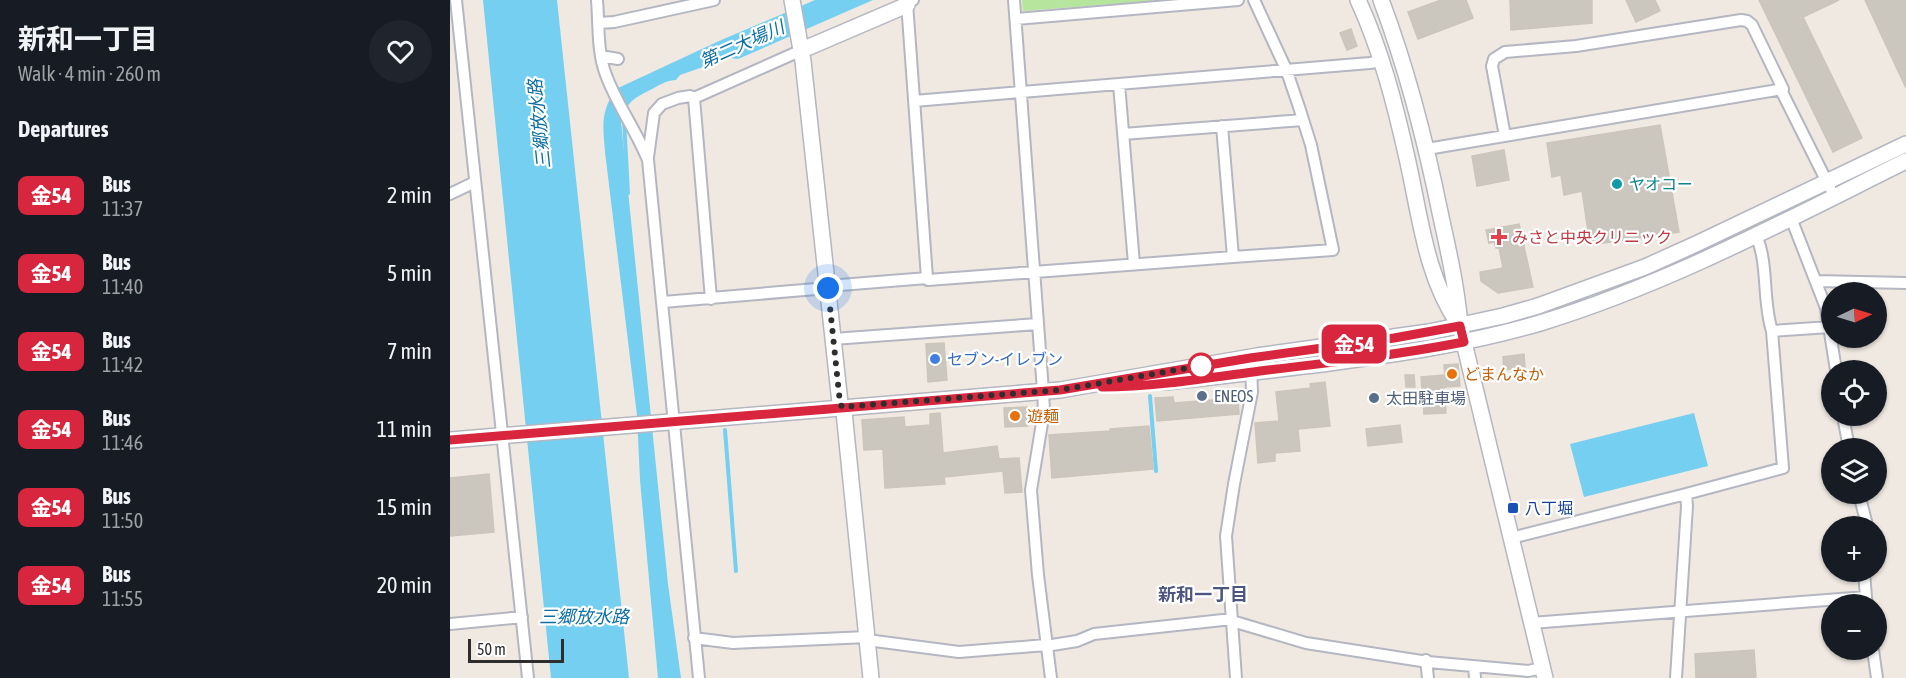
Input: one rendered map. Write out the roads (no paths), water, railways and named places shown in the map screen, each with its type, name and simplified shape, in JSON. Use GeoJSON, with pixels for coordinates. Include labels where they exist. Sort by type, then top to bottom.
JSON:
{"type":"FeatureCollection","features":[{"type":"Feature","properties":{"kind":"street"},"geometry":{"type":"LineString","coordinates":[[456,0],[528,678]]}},
{"type":"Feature","properties":{"kind":"street"},"geometry":{"type":"LineString","coordinates":[[597,0],[601,56],[605,73],[648,160]]}},
{"type":"Feature","properties":{"kind":"street"},"geometry":{"type":"LineString","coordinates":[[599,23],[684,3],[714,0]]}},
{"type":"Feature","properties":{"kind":"street"},"geometry":{"type":"LineString","coordinates":[[1014,0],[1044,411],[1031,490],[1051,678]]}},
{"type":"Feature","properties":{"kind":"street"},"geometry":{"type":"LineString","coordinates":[[1016,19],[1238,0]]}},
{"type":"Feature","properties":{"kind":"street"},"geometry":{"type":"LineString","coordinates":[[663,302],[927,278],[928,280],[1333,249],[1316,166],[1303,120],[1286,69],[1254,0]]}},
{"type":"Feature","properties":{"kind":"street"},"geometry":{"type":"LineString","coordinates":[[1358,0],[1382,61],[1407,156],[1426,248],[1448,307],[1460,326]]}},
{"type":"Feature","properties":{"kind":"street"},"geometry":{"type":"LineString","coordinates":[[694,638],[733,643],[867,639],[959,652],[1046,645],[1077,641],[1094,634],[1232,620],[1306,643],[1536,674],[1531,623],[1460,326],[1449,253],[1427,149],[1402,61],[1380,0]]}},
{"type":"Feature","properties":{"kind":"street"},"geometry":{"type":"LineString","coordinates":[[793,2],[801,47],[840,403],[844,419],[871,678]]}},
{"type":"Feature","properties":{"kind":"street"},"geometry":{"type":"LineString","coordinates":[[699,678],[671,422],[663,302],[648,160],[654,113],[662,104],[678,98],[690,96],[694,98],[801,47],[910,2],[914,101],[927,278]]}},
{"type":"Feature","properties":{"kind":"street"},"geometry":{"type":"LineString","coordinates":[[1505,136],[1492,66],[1494,59],[1504,52],[1576,46],[1741,20],[1748,21],[1752,25],[1783,90],[1781,90],[1834,196]]}},
{"type":"Feature","properties":{"kind":"street"},"geometry":{"type":"LineString","coordinates":[[601,56],[618,59]]}},
{"type":"Feature","properties":{"kind":"street"},"geometry":{"type":"LineString","coordinates":[[914,101],[1382,61]]}},
{"type":"Feature","properties":{"kind":"street"},"geometry":{"type":"LineString","coordinates":[[1119,84],[1134,264]]}},
{"type":"Feature","properties":{"kind":"street"},"geometry":{"type":"LineString","coordinates":[[1427,149],[1781,90]]}},
{"type":"Feature","properties":{"kind":"street"},"geometry":{"type":"LineString","coordinates":[[694,98],[711,299]]}},
{"type":"Feature","properties":{"kind":"street"},"geometry":{"type":"LineString","coordinates":[[1123,134],[1303,120]]}},
{"type":"Feature","properties":{"kind":"street"},"geometry":{"type":"LineString","coordinates":[[1222,126],[1233,257]]}},
{"type":"Feature","properties":{"kind":"street"},"geometry":{"type":"LineString","coordinates":[[450,440],[1083,387],[1120,387],[1460,326],[1538,306],[1645,267],[1906,144]]}},
{"type":"Feature","properties":{"kind":"street"},"geometry":{"type":"LineString","coordinates":[[1251,365],[1396,354],[1464,342],[1541,322],[1650,283],[1756,235],[1906,161]]}},
{"type":"Feature","properties":{"kind":"street"},"geometry":{"type":"LineString","coordinates":[[450,194],[475,182]]}},
{"type":"Feature","properties":{"kind":"street"},"geometry":{"type":"LineString","coordinates":[[1791,218],[1821,296]]}},
{"type":"Feature","properties":{"kind":"street"},"geometry":{"type":"LineString","coordinates":[[1511,538],[1783,468],[1772,330],[1768,318],[1762,247],[1756,235]]}},
{"type":"Feature","properties":{"kind":"street"},"geometry":{"type":"LineString","coordinates":[[1815,281],[1906,284]]}},
{"type":"Feature","properties":{"kind":"street"},"geometry":{"type":"LineString","coordinates":[[833,339],[1038,324]]}},
{"type":"Feature","properties":{"kind":"street"},"geometry":{"type":"LineString","coordinates":[[1772,330],[1821,327]]}},
{"type":"Feature","properties":{"kind":"street"},"geometry":{"type":"LineString","coordinates":[[1236,678],[1226,536],[1252,392],[1251,365]]}},
{"type":"Feature","properties":{"kind":"street"},"geometry":{"type":"LineString","coordinates":[[1676,678],[1686,494]]}},
{"type":"Feature","properties":{"kind":"street"},"geometry":{"type":"LineString","coordinates":[[1531,623],[1821,604]]}},
{"type":"Feature","properties":{"kind":"street"},"geometry":{"type":"LineString","coordinates":[[450,624],[522,617]]}},
{"type":"Feature","properties":{"kind":"street"},"geometry":{"type":"LineString","coordinates":[[1426,660],[1428,678]]}},
{"type":"Feature","properties":{"kind":"street"},"geometry":{"type":"LineString","coordinates":[[1874,660],[1877,678]]}},
{"type":"Feature","properties":{"kind":"street"},"geometry":{"type":"LineString","coordinates":[[1474,666],[1475,678]]}},
{"type":"Feature","properties":{"kind":"water","name":"三郷放水路"},"geometry":{"type":"Polygon","coordinates":[[[483,0],[557,0],[629,678],[551,678],[483,0]]]}},
{"type":"Feature","properties":{"kind":"water","name":"第二大場川"},"geometry":{"type":"Polygon","coordinates":[[[815,0],[873,0],[738,59],[729,58],[680,75],[676,80],[662,84],[633,100],[626,109],[621,122],[668,584],[681,678],[658,678],[640,480],[637,415],[605,152],[603,127],[605,112],[616,89],[815,0]]]}},
{"type":"Feature","properties":{"kind":"water"},"geometry":{"type":"Polygon","coordinates":[[[1694,413],[1708,466],[1584,497],[1570,444],[1694,413]]]}},
{"type":"Feature","properties":{"kind":"waterway"},"geometry":{"type":"LineString","coordinates":[[624,120],[628,193]]}},
{"type":"Feature","properties":{"kind":"waterway"},"geometry":{"type":"LineString","coordinates":[[1150,396],[1156,471]]}},
{"type":"Feature","properties":{"kind":"waterway"},"geometry":{"type":"LineString","coordinates":[[725,430],[736,571]]}},
{"type":"Feature","properties":{"kind":"place","name":"ヤオコー"},"geometry":{"type":"Point","coordinates":[1617,184]}},
{"type":"Feature","properties":{"kind":"place","name":"みさと中央クリニック"},"geometry":{"type":"Point","coordinates":[1499,237]}},
{"type":"Feature","properties":{"kind":"place","name":"セブン-イレブン"},"geometry":{"type":"Point","coordinates":[935,359]}},
{"type":"Feature","properties":{"kind":"place","name":"どまんなか"},"geometry":{"type":"Point","coordinates":[1452,374]}},
{"type":"Feature","properties":{"kind":"place","name":"ENEOS"},"geometry":{"type":"Point","coordinates":[1202,396]}},
{"type":"Feature","properties":{"kind":"place","name":"太田駐車場"},"geometry":{"type":"Point","coordinates":[1374,398]}},
{"type":"Feature","properties":{"kind":"place","name":"遊麺"},"geometry":{"type":"Point","coordinates":[1015,416]}},
{"type":"Feature","properties":{"kind":"place","name":"八丁堀"},"geometry":{"type":"Point","coordinates":[1513,508]}},
{"type":"Feature","properties":{"kind":"district","name":"新和一丁目"},"geometry":{"type":"Point","coordinates":[1203,594]}}]}
